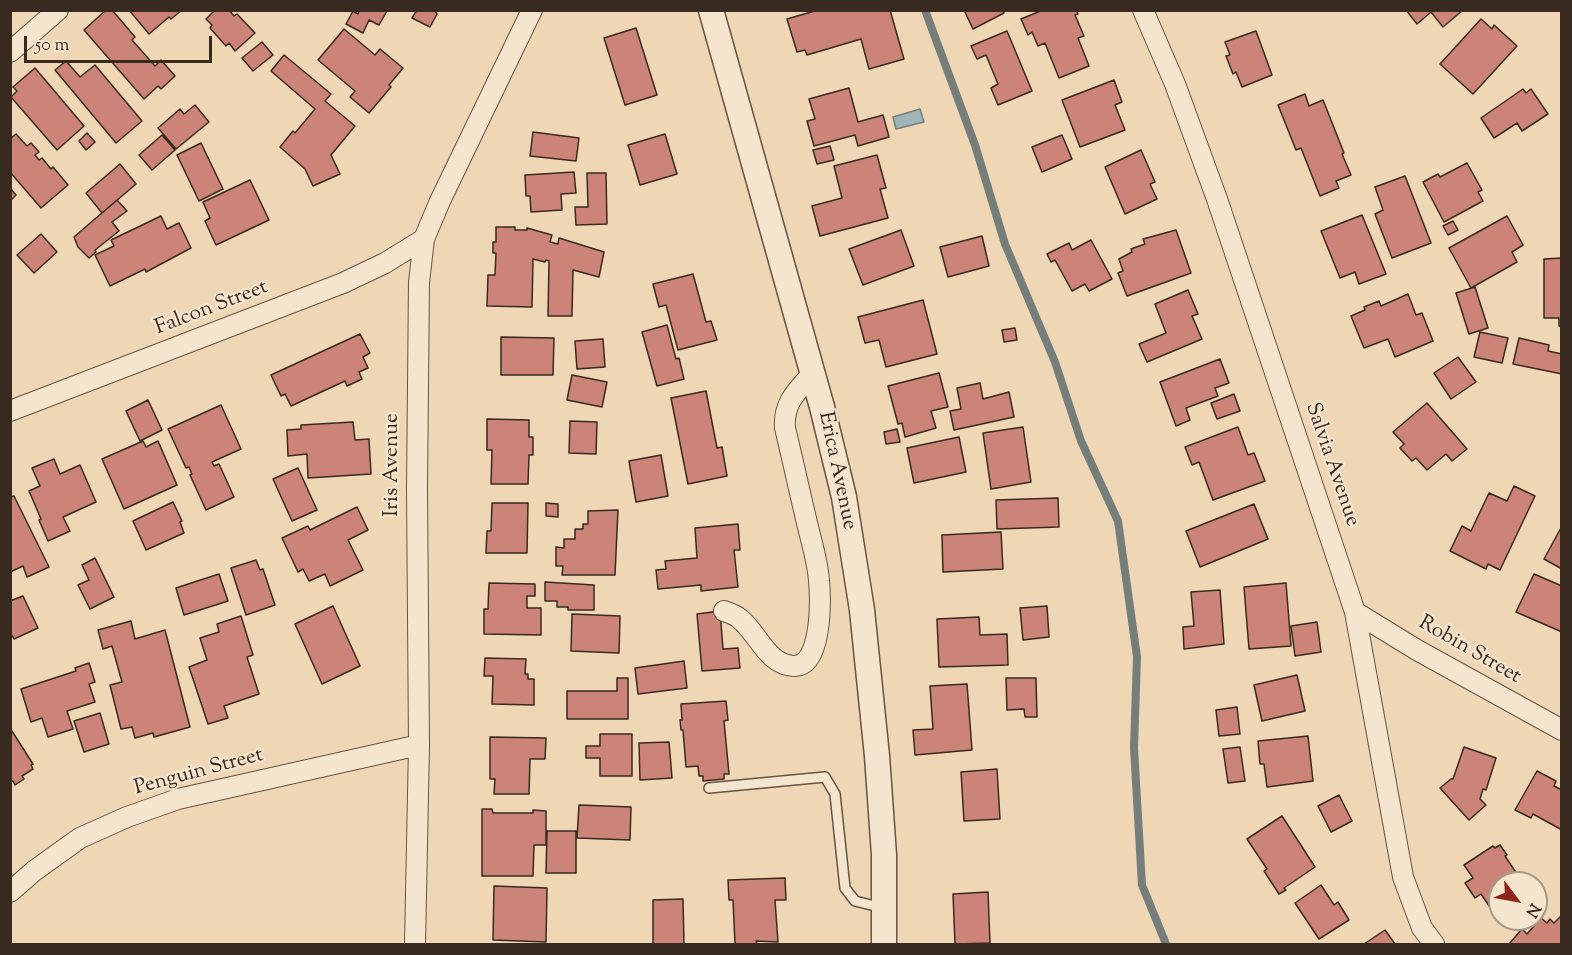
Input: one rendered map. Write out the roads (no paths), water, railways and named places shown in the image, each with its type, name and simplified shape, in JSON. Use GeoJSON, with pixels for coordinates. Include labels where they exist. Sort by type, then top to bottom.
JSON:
{"type":"FeatureCollection","features":[{"type":"Feature","properties":{"kind":"street"},"geometry":{"type":"LineString","coordinates":[[10,52],[58,10]]}},
{"type":"Feature","properties":{"kind":"street","name":"Iris Avenue"},"geometry":{"type":"LineString","coordinates":[[415,945],[419,293],[424,239],[453,171],[532,10]]}},
{"type":"Feature","properties":{"kind":"street","name":"Erica Avenue"},"geometry":{"type":"LineString","coordinates":[[711,10],[813,373],[844,497],[862,610],[877,756],[884,855],[884,945]]}},
{"type":"Feature","properties":{"kind":"street","name":"Salvia Avenue"},"geometry":{"type":"LineString","coordinates":[[1143,10],[1175,84],[1217,199],[1355,612],[1403,877],[1422,928],[1434,945]]}},
{"type":"Feature","properties":{"kind":"street","name":"Falcon Street"},"geometry":{"type":"LineString","coordinates":[[10,411],[343,283],[385,263],[424,239]]}},
{"type":"Feature","properties":{"kind":"street"},"geometry":{"type":"LineString","coordinates":[[724,611],[738,616],[749,626],[767,652],[778,661],[793,667],[800,665],[812,654],[816,641],[819,581],[785,428],[784,414],[792,398],[813,373]]}},
{"type":"Feature","properties":{"kind":"street","name":"Robin Street"},"geometry":{"type":"LineString","coordinates":[[1355,612],[1417,650],[1562,730]]}},
{"type":"Feature","properties":{"kind":"street","name":"Penguin Street"},"geometry":{"type":"LineString","coordinates":[[10,892],[80,838],[127,817],[178,799],[418,745]]}},
{"type":"Feature","properties":{"kind":"lane"},"geometry":{"type":"LineString","coordinates":[[709,788],[825,777],[835,794],[845,888],[855,901],[885,909]]}},
{"type":"Feature","properties":{"kind":"water"},"geometry":{"type":"Polygon","coordinates":[[[920,109],[924,122],[896,129],[893,117],[920,109]]]}},
{"type":"Feature","properties":{"kind":"waterway"},"geometry":{"type":"LineString","coordinates":[[925,10],[975,145],[1005,244],[1055,362],[1081,441],[1118,521],[1137,657],[1134,748],[1142,885],[1166,944]]}}]}
